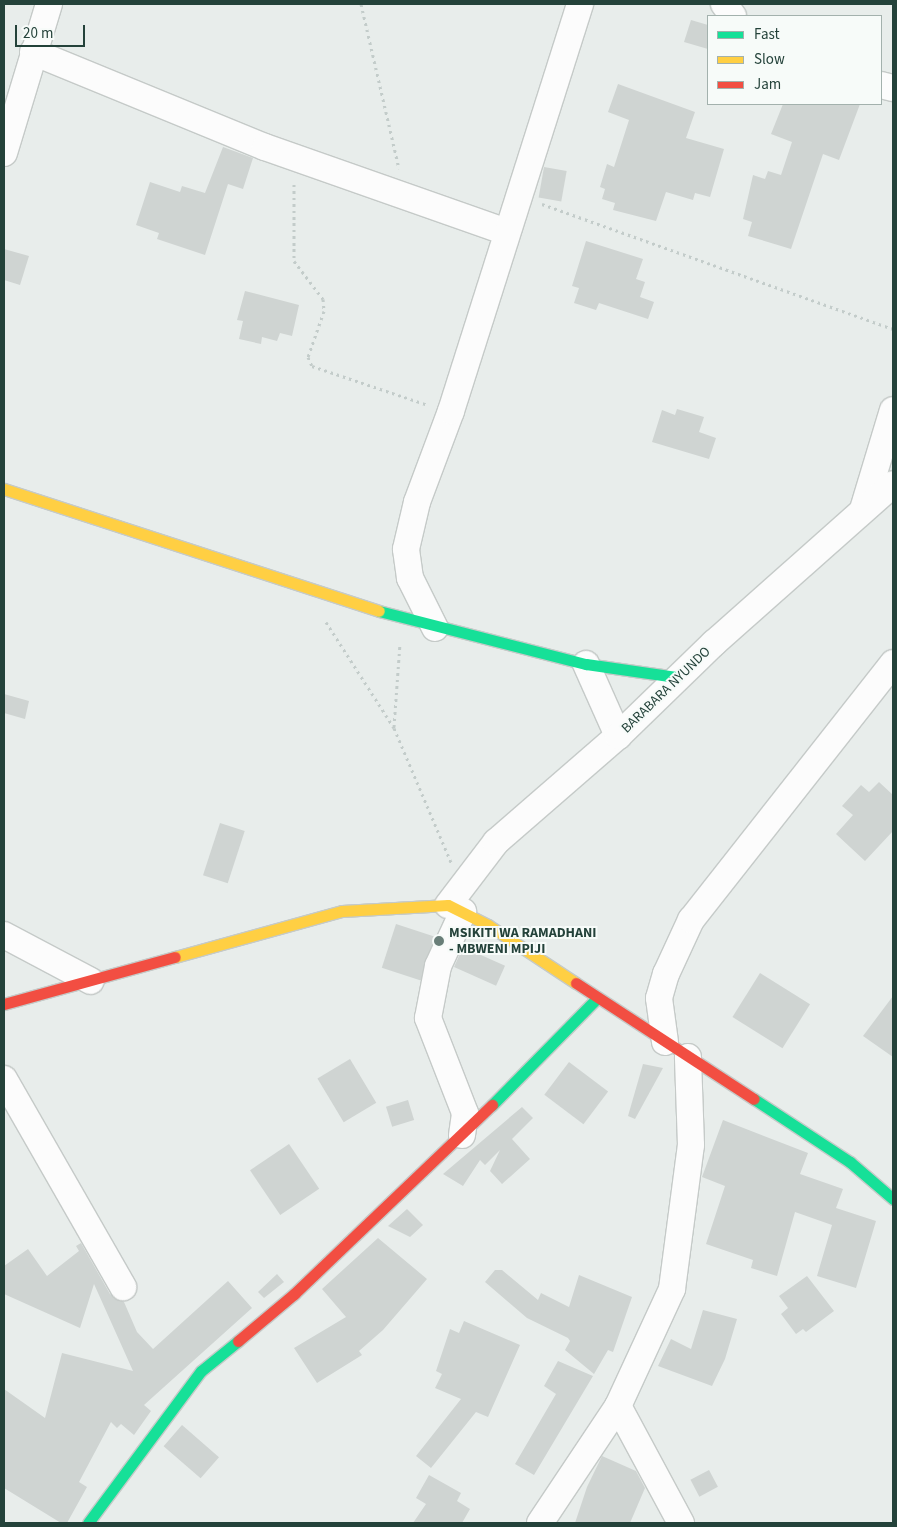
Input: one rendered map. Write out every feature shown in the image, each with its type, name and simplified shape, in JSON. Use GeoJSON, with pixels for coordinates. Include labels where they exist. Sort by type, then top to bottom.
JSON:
{"type":"FeatureCollection","features":[{"type":"Feature","properties":{"kind":"street"},"geometry":{"type":"LineString","coordinates":[[4,153],[49,4]]}},
{"type":"Feature","properties":{"kind":"street"},"geometry":{"type":"LineString","coordinates":[[435,628],[410,578],[406,549],[417,502],[450,412],[580,4]]}},
{"type":"Feature","properties":{"kind":"street"},"geometry":{"type":"LineString","coordinates":[[724,4],[732,15]]}},
{"type":"Feature","properties":{"kind":"street"},"geometry":{"type":"LineString","coordinates":[[33,52],[299,159],[405,198],[506,232]]}},
{"type":"Feature","properties":{"kind":"street"},"geometry":{"type":"LineString","coordinates":[[864,506],[893,410]]}},
{"type":"Feature","properties":{"kind":"street","name":"BARABARA NYUNDO"},"geometry":{"type":"LineString","coordinates":[[462,1135],[465,1113],[428,1018],[438,966],[457,901],[496,842],[618,736],[676,677],[771,595],[864,506],[893,484]]}},
{"type":"Feature","properties":{"kind":"street"},"geometry":{"type":"LineString","coordinates":[[4,489],[310,591],[435,628],[586,664],[676,677]]}},
{"type":"Feature","properties":{"kind":"street"},"geometry":{"type":"LineString","coordinates":[[665,1042],[659,998],[666,974],[691,920],[893,663]]}},
{"type":"Feature","properties":{"kind":"street"},"geometry":{"type":"LineString","coordinates":[[586,664],[618,736]]}},
{"type":"Feature","properties":{"kind":"street"},"geometry":{"type":"LineString","coordinates":[[4,1004],[91,982],[342,911],[457,901],[488,925],[597,998],[850,1162],[893,1199]]}},
{"type":"Feature","properties":{"kind":"street"},"geometry":{"type":"LineString","coordinates":[[4,936],[91,982]]}},
{"type":"Feature","properties":{"kind":"street"},"geometry":{"type":"LineString","coordinates":[[88,1523],[201,1371],[294,1294],[462,1135],[597,998]]}},
{"type":"Feature","properties":{"kind":"street"},"geometry":{"type":"LineString","coordinates":[[540,1523],[618,1406],[672,1289],[677,1266],[691,1145],[688,1057]]}},
{"type":"Feature","properties":{"kind":"street"},"geometry":{"type":"LineString","coordinates":[[4,1080],[123,1287]]}},
{"type":"Feature","properties":{"kind":"street"},"geometry":{"type":"LineString","coordinates":[[618,1406],[681,1523]]}},
{"type":"Feature","properties":{"kind":"path"},"geometry":{"type":"LineString","coordinates":[[361,4],[405,198]]}},
{"type":"Feature","properties":{"kind":"path"},"geometry":{"type":"LineString","coordinates":[[299,159],[292,196],[294,261],[323,299],[324,311],[308,357],[312,366],[450,412]]}},
{"type":"Feature","properties":{"kind":"path"},"geometry":{"type":"LineString","coordinates":[[518,195],[893,329]]}},
{"type":"Feature","properties":{"kind":"path"},"geometry":{"type":"LineString","coordinates":[[310,591],[324,619],[394,728],[457,901]]}},
{"type":"Feature","properties":{"kind":"path"},"geometry":{"type":"LineString","coordinates":[[394,728],[400,618]]}},
{"type":"Feature","properties":{"kind":"building"},"geometry":{"type":"Polygon","coordinates":[[[691,20],[707,25],[707,49],[684,42],[691,20]]]}},
{"type":"Feature","properties":{"kind":"building"},"geometry":{"type":"Polygon","coordinates":[[[618,84],[695,112],[686,138],[724,149],[710,197],[695,193],[693,200],[666,192],[656,221],[613,210],[615,203],[602,199],[605,189],[600,187],[607,164],[614,167],[629,120],[608,112],[618,84]]]}},
{"type":"Feature","properties":{"kind":"building"},"geometry":{"type":"Polygon","coordinates":[[[783,105],[860,105],[839,160],[823,154],[791,249],[748,236],[752,222],[743,219],[753,175],[765,179],[768,171],[781,175],[792,142],[771,134],[783,105]]]}},
{"type":"Feature","properties":{"kind":"building"},"geometry":{"type":"Polygon","coordinates":[[[223,147],[253,158],[243,189],[228,184],[205,255],[157,239],[159,233],[136,225],[150,182],[180,192],[182,186],[205,193],[223,147]]]}},
{"type":"Feature","properties":{"kind":"building"},"geometry":{"type":"Polygon","coordinates":[[[544,167],[567,171],[561,202],[539,198],[544,167]]]}},
{"type":"Feature","properties":{"kind":"building"},"geometry":{"type":"Polygon","coordinates":[[[586,241],[643,259],[636,279],[645,282],[640,297],[654,302],[648,319],[599,303],[596,310],[574,303],[579,288],[572,286],[586,241]]]}},
{"type":"Feature","properties":{"kind":"building"},"geometry":{"type":"Polygon","coordinates":[[[4,249],[29,256],[20,285],[4,280],[4,249]]]}},
{"type":"Feature","properties":{"kind":"building"},"geometry":{"type":"Polygon","coordinates":[[[245,291],[299,305],[292,336],[280,333],[277,341],[262,337],[261,344],[239,339],[243,321],[237,320],[245,291]]]}},
{"type":"Feature","properties":{"kind":"building"},"geometry":{"type":"Polygon","coordinates":[[[677,409],[704,417],[699,432],[716,438],[709,459],[652,442],[662,410],[675,415],[677,409]]]}},
{"type":"Feature","properties":{"kind":"building"},"geometry":{"type":"Polygon","coordinates":[[[4,694],[29,701],[25,719],[4,713],[4,694]]]}},
{"type":"Feature","properties":{"kind":"building"},"geometry":{"type":"Polygon","coordinates":[[[879,782],[893,795],[893,831],[865,861],[836,834],[853,815],[842,806],[861,785],[869,792],[879,782]]]}},
{"type":"Feature","properties":{"kind":"building"},"geometry":{"type":"Polygon","coordinates":[[[220,823],[245,831],[228,883],[203,875],[220,823]]]}},
{"type":"Feature","properties":{"kind":"building"},"geometry":{"type":"Polygon","coordinates":[[[396,924],[435,937],[421,980],[382,968],[396,924]]]}},
{"type":"Feature","properties":{"kind":"building"},"geometry":{"type":"Polygon","coordinates":[[[463,947],[505,966],[496,986],[454,967],[463,947]]]}},
{"type":"Feature","properties":{"kind":"building"},"geometry":{"type":"Polygon","coordinates":[[[760,973],[810,1004],[782,1048],[732,1017],[760,973]]]}},
{"type":"Feature","properties":{"kind":"building"},"geometry":{"type":"Polygon","coordinates":[[[893,996],[893,1057],[863,1036],[893,996]]]}},
{"type":"Feature","properties":{"kind":"building"},"geometry":{"type":"Polygon","coordinates":[[[350,1059],[376,1103],[344,1122],[317,1079],[350,1059]]]}},
{"type":"Feature","properties":{"kind":"building"},"geometry":{"type":"Polygon","coordinates":[[[569,1062],[608,1091],[583,1124],[544,1095],[569,1062]]]}},
{"type":"Feature","properties":{"kind":"building"},"geometry":{"type":"Polygon","coordinates":[[[643,1064],[663,1068],[635,1119],[628,1116],[643,1064]]]}},
{"type":"Feature","properties":{"kind":"building"},"geometry":{"type":"Polygon","coordinates":[[[408,1100],[414,1120],[392,1127],[386,1107],[408,1100]]]}},
{"type":"Feature","properties":{"kind":"building"},"geometry":{"type":"Polygon","coordinates":[[[522,1107],[533,1118],[512,1139],[530,1159],[502,1184],[490,1171],[500,1150],[485,1165],[480,1160],[463,1186],[443,1174],[522,1107]]]}},
{"type":"Feature","properties":{"kind":"building"},"geometry":{"type":"Polygon","coordinates":[[[723,1120],[808,1153],[800,1174],[843,1189],[836,1208],[876,1221],[856,1288],[817,1276],[832,1225],[795,1212],[777,1276],[751,1268],[753,1260],[706,1244],[725,1186],[702,1177],[723,1120]]]}},
{"type":"Feature","properties":{"kind":"building"},"geometry":{"type":"Polygon","coordinates":[[[289,1144],[319,1189],[280,1215],[250,1170],[289,1144]]]}},
{"type":"Feature","properties":{"kind":"building"},"geometry":{"type":"Polygon","coordinates":[[[407,1209],[423,1225],[410,1237],[388,1226],[407,1209]]]}},
{"type":"Feature","properties":{"kind":"building"},"geometry":{"type":"Polygon","coordinates":[[[378,1238],[427,1279],[383,1330],[359,1351],[362,1355],[317,1383],[294,1348],[346,1317],[322,1289],[378,1238]]]}},
{"type":"Feature","properties":{"kind":"building"},"geometry":{"type":"Polygon","coordinates":[[[81,1243],[110,1294],[124,1302],[137,1332],[153,1349],[228,1281],[252,1308],[144,1405],[151,1411],[134,1435],[121,1424],[117,1428],[111,1422],[79,1482],[87,1487],[67,1523],[61,1523],[4,1488],[4,1389],[45,1418],[62,1353],[133,1371],[94,1284],[80,1328],[4,1294],[4,1266],[28,1249],[47,1276],[79,1251],[76,1246],[81,1243]]]}},
{"type":"Feature","properties":{"kind":"building"},"geometry":{"type":"Polygon","coordinates":[[[495,1270],[502,1270],[538,1300],[541,1293],[569,1307],[579,1275],[632,1297],[613,1352],[608,1350],[594,1374],[565,1350],[570,1341],[568,1338],[527,1318],[485,1282],[495,1270]]]}},
{"type":"Feature","properties":{"kind":"building"},"geometry":{"type":"Polygon","coordinates":[[[277,1274],[284,1282],[264,1298],[258,1292],[277,1274]]]}},
{"type":"Feature","properties":{"kind":"building"},"geometry":{"type":"Polygon","coordinates":[[[807,1276],[834,1311],[806,1332],[803,1329],[796,1334],[781,1314],[788,1308],[779,1296],[807,1276]]]}},
{"type":"Feature","properties":{"kind":"building"},"geometry":{"type":"Polygon","coordinates":[[[703,1310],[737,1319],[725,1359],[712,1386],[658,1366],[671,1339],[691,1349],[703,1310]]]}},
{"type":"Feature","properties":{"kind":"building"},"geometry":{"type":"Polygon","coordinates":[[[464,1321],[520,1345],[488,1417],[476,1412],[431,1468],[416,1456],[461,1399],[435,1388],[442,1374],[436,1371],[450,1329],[459,1333],[464,1321]]]}},
{"type":"Feature","properties":{"kind":"building"},"geometry":{"type":"Polygon","coordinates":[[[558,1361],[593,1376],[534,1475],[515,1464],[556,1394],[544,1386],[558,1361]]]}},
{"type":"Feature","properties":{"kind":"building"},"geometry":{"type":"Polygon","coordinates":[[[182,1425],[219,1457],[201,1478],[164,1446],[182,1425]]]}},
{"type":"Feature","properties":{"kind":"building"},"geometry":{"type":"Polygon","coordinates":[[[602,1456],[636,1471],[645,1488],[630,1523],[575,1523],[587,1487],[602,1456]]]}},
{"type":"Feature","properties":{"kind":"building"},"geometry":{"type":"Polygon","coordinates":[[[709,1470],[718,1487],[699,1497],[690,1480],[709,1470]]]}},
{"type":"Feature","properties":{"kind":"building"},"geometry":{"type":"Polygon","coordinates":[[[429,1475],[461,1493],[457,1501],[470,1509],[462,1523],[413,1523],[426,1504],[416,1498],[429,1475]]]}},
{"type":"Feature","properties":{"kind":"traffic: fast"},"geometry":{"type":"LineString","coordinates":[[379,611],[586,664],[676,677]]}},
{"type":"Feature","properties":{"kind":"traffic: fast"},"geometry":{"type":"LineString","coordinates":[[492,1105],[597,998]]}},
{"type":"Feature","properties":{"kind":"traffic: fast"},"geometry":{"type":"LineString","coordinates":[[754,1099],[850,1162],[893,1199]]}},
{"type":"Feature","properties":{"kind":"traffic: fast"},"geometry":{"type":"LineString","coordinates":[[88,1523],[201,1371],[238,1341]]}},
{"type":"Feature","properties":{"kind":"traffic: slow"},"geometry":{"type":"LineString","coordinates":[[4,489],[379,611]]}},
{"type":"Feature","properties":{"kind":"traffic: slow"},"geometry":{"type":"LineString","coordinates":[[175,957],[342,911],[448,905],[488,925],[576,983]]}},
{"type":"Feature","properties":{"kind":"traffic: jam"},"geometry":{"type":"LineString","coordinates":[[4,1004],[175,957]]}},
{"type":"Feature","properties":{"kind":"traffic: jam"},"geometry":{"type":"LineString","coordinates":[[576,983],[754,1099]]}},
{"type":"Feature","properties":{"kind":"traffic: jam"},"geometry":{"type":"LineString","coordinates":[[238,1341],[294,1294],[492,1105]]}},
{"type":"Feature","properties":{"kind":"place","name":"MSIKITI WA RAMADHANI - MBWENI MPIJI"},"geometry":{"type":"Point","coordinates":[439,941]}}]}
